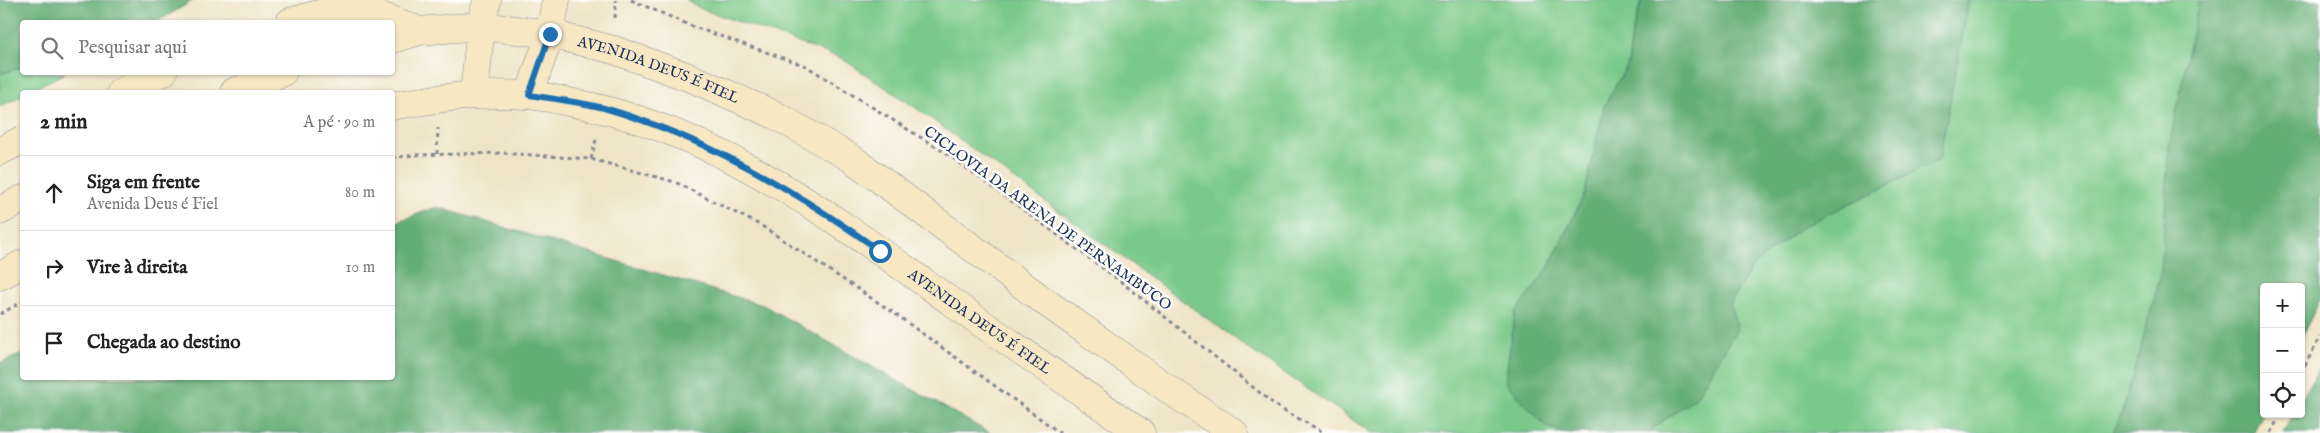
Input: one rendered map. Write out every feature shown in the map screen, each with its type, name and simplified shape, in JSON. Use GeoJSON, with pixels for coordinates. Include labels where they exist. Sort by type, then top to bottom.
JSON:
{"type":"FeatureCollection","features":[{"type":"Feature","properties":{"kind":"main road"},"geometry":{"type":"LineString","coordinates":[[474,94],[481,26],[487,0]]}},
{"type":"Feature","properties":{"kind":"main road"},"geometry":{"type":"LineString","coordinates":[[529,95],[550,34],[556,0]]}},
{"type":"Feature","properties":{"kind":"main road"},"geometry":{"type":"LineString","coordinates":[[298,20],[332,11],[360,11],[382,15],[394,20]]}},
{"type":"Feature","properties":{"kind":"main road"},"geometry":{"type":"LineString","coordinates":[[395,21],[419,31]]}},
{"type":"Feature","properties":{"kind":"main road"},"geometry":{"type":"LineString","coordinates":[[395,38],[419,31],[481,26]]}},
{"type":"Feature","properties":{"kind":"main road","name":"AVENIDA DEUS É FIEL"},"geometry":{"type":"LineString","coordinates":[[481,26],[550,34],[614,50],[691,78],[775,115],[851,158],[1084,329],[1234,433]]}},
{"type":"Feature","properties":{"kind":"main road"},"geometry":{"type":"LineString","coordinates":[[125,90],[157,75]]}},
{"type":"Feature","properties":{"kind":"main road"},"geometry":{"type":"LineString","coordinates":[[239,90],[276,75]]}},
{"type":"Feature","properties":{"kind":"main road","name":"AVENIDA DEUS É FIEL"},"geometry":{"type":"LineString","coordinates":[[395,105],[474,94],[529,95],[603,108],[677,133],[748,167],[823,210],[1142,433]]}},
{"type":"Feature","properties":{"kind":"main road"},"geometry":{"type":"LineString","coordinates":[[0,151],[20,141]]}},
{"type":"Feature","properties":{"kind":"main road"},"geometry":{"type":"LineString","coordinates":[[0,211],[20,199]]}},
{"type":"Feature","properties":{"kind":"main road"},"geometry":{"type":"LineString","coordinates":[[0,276],[20,265]]}},
{"type":"Feature","properties":{"kind":"path","name":"CICLOVIA DA ARENA DE PERNAMBUCO"},"geometry":{"type":"LineString","coordinates":[[631,0],[694,26],[806,66],[949,155],[1115,277],[1279,408],[1325,433]]}},
{"type":"Feature","properties":{"kind":"path"},"geometry":{"type":"LineString","coordinates":[[395,158],[413,155],[502,153],[591,159],[674,182],[770,231],[894,313],[1060,433]]}},
{"type":"Feature","properties":{"kind":"path"},"geometry":{"type":"LineString","coordinates":[[0,314],[20,303]]}},
{"type":"Feature","properties":{"kind":"path"},"geometry":{"type":"LineString","coordinates":[[2305,365],[2320,337]]}},
{"type":"Feature","properties":{"kind":"path"},"geometry":{"type":"LineString","coordinates":[[2270,433],[2278,418]]}},
{"type":"Feature","properties":{"kind":"green space"},"geometry":{"type":"Polygon","coordinates":[[[0,0],[194,0],[160,20],[20,20],[20,68],[0,74],[0,0]]]}},
{"type":"Feature","properties":{"kind":"green space"},"geometry":{"type":"Polygon","coordinates":[[[686,0],[1642,0],[1632,33],[1628,64],[1604,106],[1585,193],[1547,270],[1515,313],[1546,427],[1569,433],[1372,433],[1252,351],[919,110],[841,58],[699,8],[686,0]]]}},
{"type":"Feature","properties":{"kind":"green space"},"geometry":{"type":"Polygon","coordinates":[[[1642,0],[1969,0],[1939,160],[1802,227],[1754,264],[1730,302],[1737,329],[1696,397],[1647,433],[1569,433],[1546,427],[1505,382],[1515,313],[1547,270],[1585,193],[1604,106],[1628,64],[1632,33],[1642,0]]]}},
{"type":"Feature","properties":{"kind":"green space"},"geometry":{"type":"Polygon","coordinates":[[[1969,0],[2199,0],[2169,147],[2161,274],[2123,410],[2113,433],[1647,433],[1696,397],[1737,329],[1730,302],[1754,264],[1802,227],[1939,160],[1969,0]]]}},
{"type":"Feature","properties":{"kind":"green space"},"geometry":{"type":"Polygon","coordinates":[[[2199,0],[2320,0],[2320,300],[2305,330],[2305,283],[2260,283],[2261,418],[2253,433],[2113,433],[2123,410],[2161,274],[2169,147],[2199,0]]]}},
{"type":"Feature","properties":{"kind":"green space"},"geometry":{"type":"Polygon","coordinates":[[[20,68],[20,75],[61,75],[31,90],[20,90],[20,96],[0,107],[0,74],[20,68]]]}},
{"type":"Feature","properties":{"kind":"green space"},"geometry":{"type":"Polygon","coordinates":[[[437,207],[763,305],[990,433],[0,433],[0,363],[20,355],[20,380],[395,380],[395,222],[437,207]]]}},
{"type":"Feature","properties":{"kind":"green space"},"geometry":{"type":"Polygon","coordinates":[[[2320,366],[2320,433],[2283,433],[2292,418],[2305,418],[2305,394],[2320,366]]]}},
{"type":"Feature","properties":{"kind":"route"},"geometry":{"type":"LineString","coordinates":[[550,34],[529,95],[603,108],[677,133],[748,167],[823,210],[880,251]]}}]}
